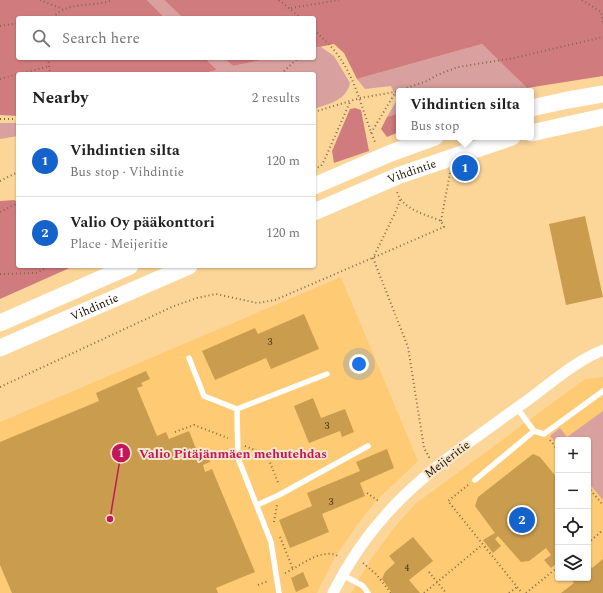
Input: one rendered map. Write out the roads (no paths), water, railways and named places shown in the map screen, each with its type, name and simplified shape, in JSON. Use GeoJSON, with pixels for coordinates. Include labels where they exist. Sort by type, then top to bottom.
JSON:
{"type":"FeatureCollection","features":[{"type":"Feature","properties":{"kind":"main road"},"geometry":{"type":"LineString","coordinates":[[534,107],[603,94]]}},
{"type":"Feature","properties":{"kind":"main road"},"geometry":{"type":"LineString","coordinates":[[534,131],[603,118]]}},
{"type":"Feature","properties":{"kind":"main road","name":"Vihdintie"},"geometry":{"type":"LineString","coordinates":[[316,185],[391,153],[427,140]]}},
{"type":"Feature","properties":{"kind":"main road","name":"Vihdintie"},"geometry":{"type":"LineString","coordinates":[[316,211],[400,175],[503,140]]}},
{"type":"Feature","properties":{"kind":"main road","name":"Vihdintie"},"geometry":{"type":"LineString","coordinates":[[0,323],[125,268]]}},
{"type":"Feature","properties":{"kind":"main road","name":"Vihdintie"},"geometry":{"type":"LineString","coordinates":[[0,348],[184,268]]}},
{"type":"Feature","properties":{"kind":"street","name":"Meijeritie"},"geometry":{"type":"LineString","coordinates":[[333,593],[352,557],[365,539],[392,506],[435,467],[591,355],[603,350]]}},
{"type":"Feature","properties":{"kind":"lane"},"geometry":{"type":"LineString","coordinates":[[189,358],[204,396],[237,409],[326,374]]}},
{"type":"Feature","properties":{"kind":"lane"},"geometry":{"type":"LineString","coordinates":[[517,408],[534,431],[544,434],[603,391]]}},
{"type":"Feature","properties":{"kind":"lane"},"geometry":{"type":"LineString","coordinates":[[237,409],[238,458],[271,542],[279,593]]}},
{"type":"Feature","properties":{"kind":"lane"},"geometry":{"type":"LineString","coordinates":[[475,480],[534,431]]}},
{"type":"Feature","properties":{"kind":"lane"},"geometry":{"type":"LineString","coordinates":[[257,506],[368,446]]}},
{"type":"Feature","properties":{"kind":"lane"},"geometry":{"type":"LineString","coordinates":[[342,574],[363,586],[368,593]]}},
{"type":"Feature","properties":{"kind":"place","name":"Vihdintien silta"},"geometry":{"type":"Point","coordinates":[465,168]}},
{"type":"Feature","properties":{"kind":"place","name":"Valio Pitäjänmäen mehutehdas"},"geometry":{"type":"Point","coordinates":[110,519]}},
{"type":"Feature","properties":{"kind":"place","name":"Valio Oy pääkonttori"},"geometry":{"type":"Point","coordinates":[522,520]}}]}
